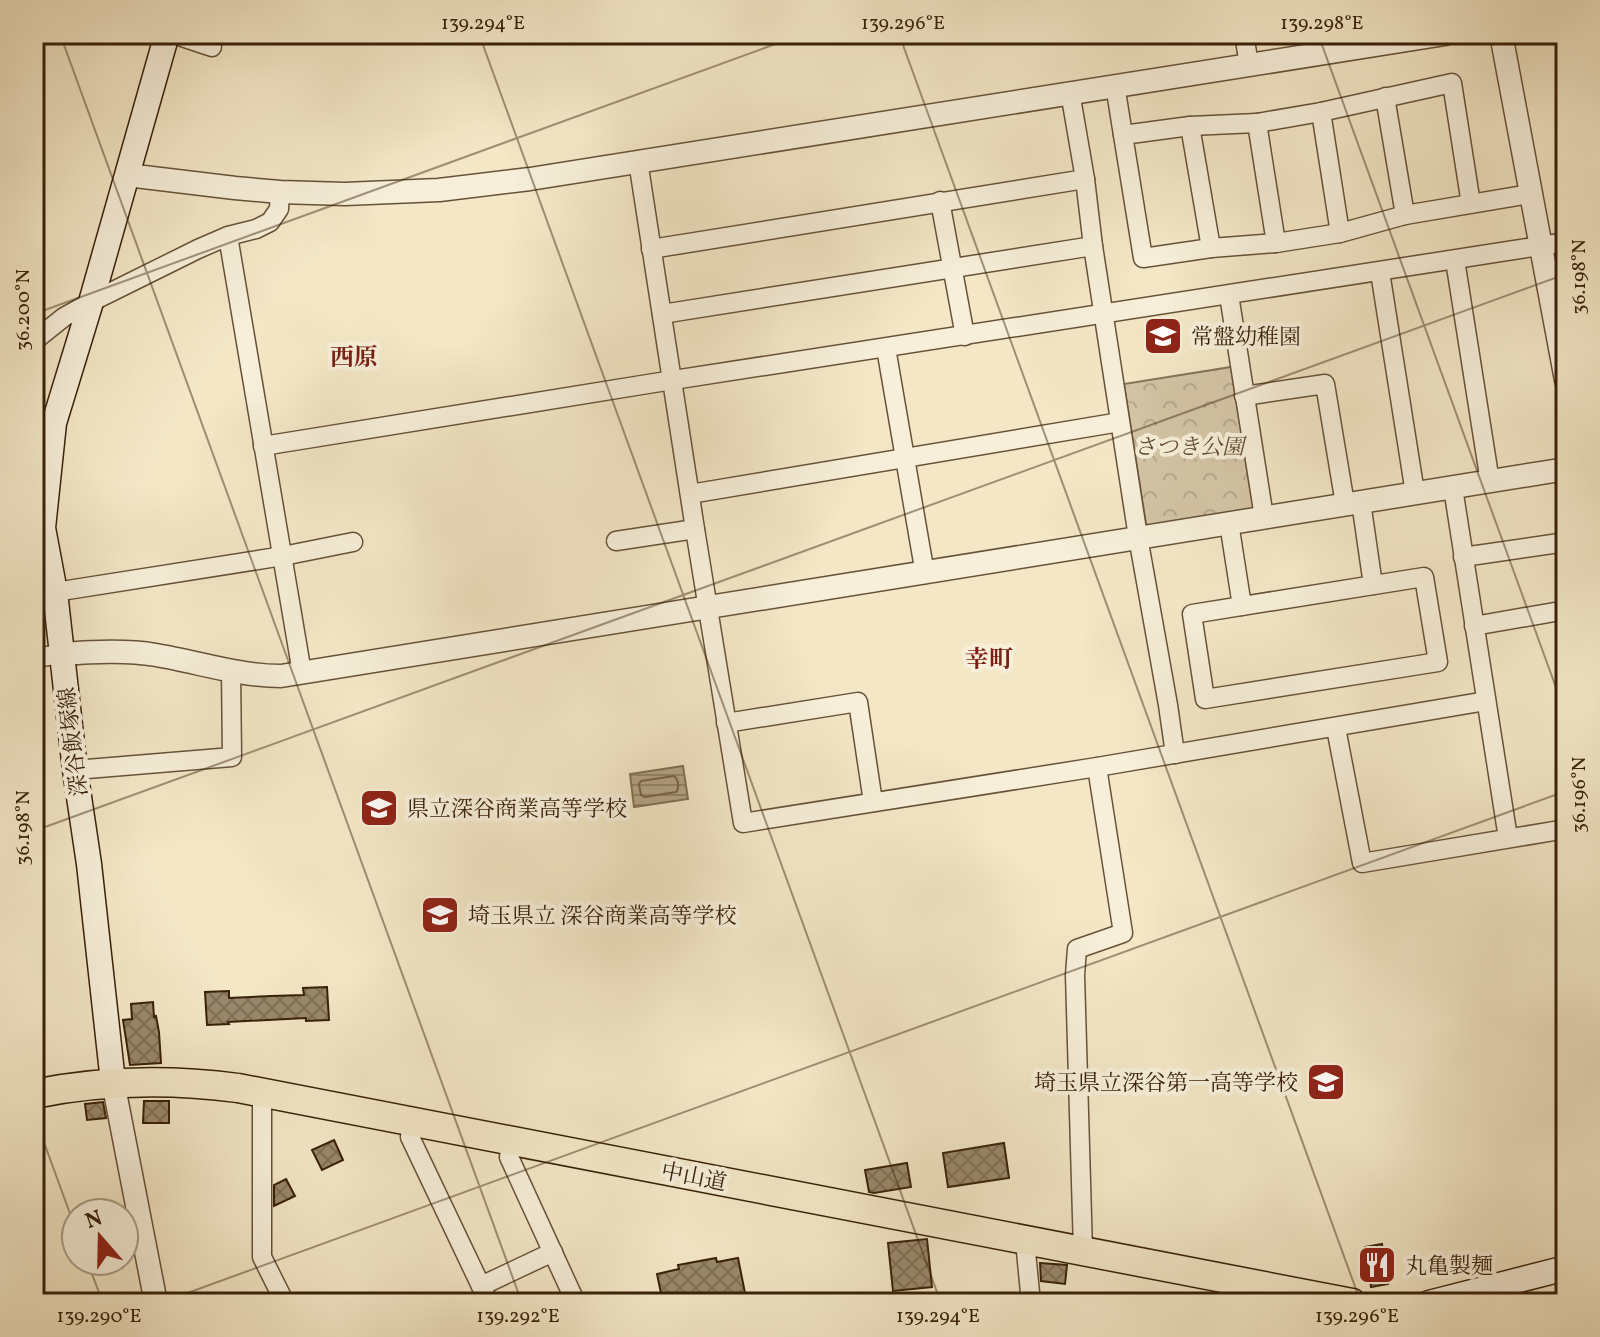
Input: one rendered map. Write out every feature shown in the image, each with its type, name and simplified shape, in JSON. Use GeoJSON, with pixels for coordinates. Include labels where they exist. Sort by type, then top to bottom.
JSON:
{"type":"FeatureCollection","features":[{"type":"Feature","properties":{"kind":"highway","name":"中山道"},"geometry":{"type":"LineString","coordinates":[[34,1094],[113,1082],[189,1082],[262,1092],[1352,1303]]}},
{"type":"Feature","properties":{"kind":"main road","name":"深谷飯塚線"},"geometry":{"type":"LineString","coordinates":[[113,1082],[55,592],[38,527],[44,420],[91,302],[167,34]]}},
{"type":"Feature","properties":{"kind":"main road"},"geometry":{"type":"LineString","coordinates":[[1429,1303],[1566,1268]]}},
{"type":"Feature","properties":{"kind":"street"},"geometry":{"type":"LineString","coordinates":[[173,34],[212,47]]}},
{"type":"Feature","properties":{"kind":"street"},"geometry":{"type":"LineString","coordinates":[[1244,34],[1249,65]]}},
{"type":"Feature","properties":{"kind":"street"},"geometry":{"type":"LineString","coordinates":[[127,175],[280,192],[345,194],[439,190],[530,179],[1445,34]]}},
{"type":"Feature","properties":{"kind":"street"},"geometry":{"type":"LineString","coordinates":[[1501,34],[1566,380]]}},
{"type":"Feature","properties":{"kind":"street"},"geometry":{"type":"LineString","coordinates":[[1123,135],[1190,126],[1257,123],[1452,83],[1471,204]]}},
{"type":"Feature","properties":{"kind":"street"},"geometry":{"type":"LineString","coordinates":[[1115,85],[1143,258],[1340,233],[1405,215],[1530,194]]}},
{"type":"Feature","properties":{"kind":"street"},"geometry":{"type":"LineString","coordinates":[[1070,92],[1138,537],[1175,754]]}},
{"type":"Feature","properties":{"kind":"street"},"geometry":{"type":"LineString","coordinates":[[1385,97],[1405,215]]}},
{"type":"Feature","properties":{"kind":"street"},"geometry":{"type":"LineString","coordinates":[[1321,112],[1340,233]]}},
{"type":"Feature","properties":{"kind":"street"},"geometry":{"type":"LineString","coordinates":[[1257,123],[1276,243]]}},
{"type":"Feature","properties":{"kind":"street"},"geometry":{"type":"LineString","coordinates":[[1190,126],[1211,248]]}},
{"type":"Feature","properties":{"kind":"street"},"geometry":{"type":"LineString","coordinates":[[638,161],[743,823],[1486,701]]}},
{"type":"Feature","properties":{"kind":"street"},"geometry":{"type":"LineString","coordinates":[[651,249],[1085,179]]}},
{"type":"Feature","properties":{"kind":"street"},"geometry":{"type":"LineString","coordinates":[[34,341],[64,317],[91,302],[228,236],[270,222],[279,209],[280,192]]}},
{"type":"Feature","properties":{"kind":"street"},"geometry":{"type":"LineString","coordinates":[[940,201],[965,336]]}},
{"type":"Feature","properties":{"kind":"street"},"geometry":{"type":"LineString","coordinates":[[228,236],[302,673]]}},
{"type":"Feature","properties":{"kind":"street"},"geometry":{"type":"LineString","coordinates":[[263,446],[1566,242]]}},
{"type":"Feature","properties":{"kind":"street"},"geometry":{"type":"LineString","coordinates":[[662,314],[1093,246]]}},
{"type":"Feature","properties":{"kind":"street"},"geometry":{"type":"LineString","coordinates":[[1455,260],[1490,482]]}},
{"type":"Feature","properties":{"kind":"street"},"geometry":{"type":"LineString","coordinates":[[1380,272],[1415,493]]}},
{"type":"Feature","properties":{"kind":"street"},"geometry":{"type":"LineString","coordinates":[[1229,295],[1264,517]]}},
{"type":"Feature","properties":{"kind":"street"},"geometry":{"type":"LineString","coordinates":[[886,348],[925,574]]}},
{"type":"Feature","properties":{"kind":"street"},"geometry":{"type":"LineString","coordinates":[[1244,396],[1325,384],[1373,585]]}},
{"type":"Feature","properties":{"kind":"street"},"geometry":{"type":"LineString","coordinates":[[690,494],[1120,422]]}},
{"type":"Feature","properties":{"kind":"street"},"geometry":{"type":"LineString","coordinates":[[34,658],[128,651],[268,676],[302,673],[1566,469]]}},
{"type":"Feature","properties":{"kind":"street"},"geometry":{"type":"LineString","coordinates":[[1453,488],[1508,838]]}},
{"type":"Feature","properties":{"kind":"street"},"geometry":{"type":"LineString","coordinates":[[1229,523],[1242,606]]}},
{"type":"Feature","properties":{"kind":"street"},"geometry":{"type":"LineString","coordinates":[[616,541],[695,529]]}},
{"type":"Feature","properties":{"kind":"street"},"geometry":{"type":"LineString","coordinates":[[55,592],[353,542]]}},
{"type":"Feature","properties":{"kind":"street"},"geometry":{"type":"LineString","coordinates":[[1463,557],[1566,542]]}},
{"type":"Feature","properties":{"kind":"street"},"geometry":{"type":"LineString","coordinates":[[1424,577],[1438,662],[1205,699],[1192,614],[1242,606],[1424,577]]}},
{"type":"Feature","properties":{"kind":"street"},"geometry":{"type":"LineString","coordinates":[[1474,626],[1566,610]]}},
{"type":"Feature","properties":{"kind":"street"},"geometry":{"type":"LineString","coordinates":[[75,770],[232,757],[231,670]]}},
{"type":"Feature","properties":{"kind":"street"},"geometry":{"type":"LineString","coordinates":[[726,723],[858,702],[873,802]]}},
{"type":"Feature","properties":{"kind":"street"},"geometry":{"type":"LineString","coordinates":[[1336,728],[1362,863],[1566,829]]}},
{"type":"Feature","properties":{"kind":"street"},"geometry":{"type":"LineString","coordinates":[[1083,1251],[1075,975],[1077,949],[1123,933],[1097,767]]}},
{"type":"Feature","properties":{"kind":"street"},"geometry":{"type":"LineString","coordinates":[[113,1082],[156,1303]]}},
{"type":"Feature","properties":{"kind":"street"},"geometry":{"type":"LineString","coordinates":[[262,1092],[262,1257],[285,1303]]}},
{"type":"Feature","properties":{"kind":"street"},"geometry":{"type":"LineString","coordinates":[[412,1122],[410,1137],[485,1295],[553,1252]]}},
{"type":"Feature","properties":{"kind":"street"},"geometry":{"type":"LineString","coordinates":[[512,1141],[509,1157],[576,1303]]}},
{"type":"Feature","properties":{"kind":"street"},"geometry":{"type":"LineString","coordinates":[[1025,1241],[1031,1303]]}},
{"type":"Feature","properties":{"kind":"green space","name":"さつき公園"},"geometry":{"type":"Polygon","coordinates":[[[1231,367],[1253,507],[1250,512],[1153,528],[1146,524],[1124,384],[1231,367]]]}},
{"type":"Feature","properties":{"kind":"water"},"geometry":{"type":"Polygon","coordinates":[[[683,766],[688,799],[634,807],[630,774],[683,766]]]}},
{"type":"Feature","properties":{"kind":"building"},"geometry":{"type":"Polygon","coordinates":[[[327,987],[329,1020],[306,1021],[306,1018],[207,1025],[205,992],[229,991],[229,998],[304,995],[303,988],[327,987]]]}},
{"type":"Feature","properties":{"kind":"building"},"geometry":{"type":"Polygon","coordinates":[[[153,1002],[161,1063],[130,1065],[123,1020],[132,1019],[131,1004],[153,1002]]]}},
{"type":"Feature","properties":{"kind":"building"},"geometry":{"type":"Polygon","coordinates":[[[144,1101],[169,1101],[169,1123],[143,1123],[144,1101]]]}},
{"type":"Feature","properties":{"kind":"building"},"geometry":{"type":"Polygon","coordinates":[[[103,1102],[106,1118],[87,1120],[85,1104],[103,1102]]]}},
{"type":"Feature","properties":{"kind":"building"},"geometry":{"type":"Polygon","coordinates":[[[334,1140],[343,1160],[322,1170],[312,1150],[334,1140]]]}},
{"type":"Feature","properties":{"kind":"building"},"geometry":{"type":"Polygon","coordinates":[[[1004,1143],[1009,1178],[948,1187],[943,1153],[1004,1143]]]}},
{"type":"Feature","properties":{"kind":"building"},"geometry":{"type":"Polygon","coordinates":[[[907,1163],[911,1187],[869,1192],[865,1170],[907,1163]]]}},
{"type":"Feature","properties":{"kind":"building"},"geometry":{"type":"Polygon","coordinates":[[[286,1179],[295,1196],[274,1206],[274,1185],[286,1179]]]}},
{"type":"Feature","properties":{"kind":"building"},"geometry":{"type":"Polygon","coordinates":[[[927,1239],[932,1287],[893,1291],[888,1243],[927,1239]]]}},
{"type":"Feature","properties":{"kind":"building","name":"丸亀製麺"},"geometry":{"type":"Polygon","coordinates":[[[1382,1244],[1388,1284],[1371,1287],[1365,1247],[1382,1244]]]}},
{"type":"Feature","properties":{"kind":"building"},"geometry":{"type":"Polygon","coordinates":[[[716,1258],[717,1262],[738,1258],[747,1303],[663,1303],[657,1274],[679,1269],[678,1265],[716,1258]]]}},
{"type":"Feature","properties":{"kind":"building"},"geometry":{"type":"Polygon","coordinates":[[[1040,1263],[1067,1265],[1065,1284],[1041,1281],[1040,1263]]]}},
{"type":"Feature","properties":{"kind":"place","name":"常盤幼稚園"},"geometry":{"type":"Point","coordinates":[1163,336]}},
{"type":"Feature","properties":{"kind":"place","name":"県立深谷商業高等学校"},"geometry":{"type":"Point","coordinates":[379,808]}},
{"type":"Feature","properties":{"kind":"place","name":"埼玉県立 深谷商業高等学校"},"geometry":{"type":"Point","coordinates":[440,915]}},
{"type":"Feature","properties":{"kind":"place","name":"埼玉県立深谷第一高等学校"},"geometry":{"type":"Point","coordinates":[1326,1082]}},
{"type":"Feature","properties":{"kind":"place","name":"丸亀製麺"},"geometry":{"type":"Point","coordinates":[1377,1265]}},
{"type":"Feature","properties":{"kind":"district","name":"西原"},"geometry":{"type":"Point","coordinates":[354,357]}},
{"type":"Feature","properties":{"kind":"district","name":"幸町"},"geometry":{"type":"Point","coordinates":[989,659]}}]}
